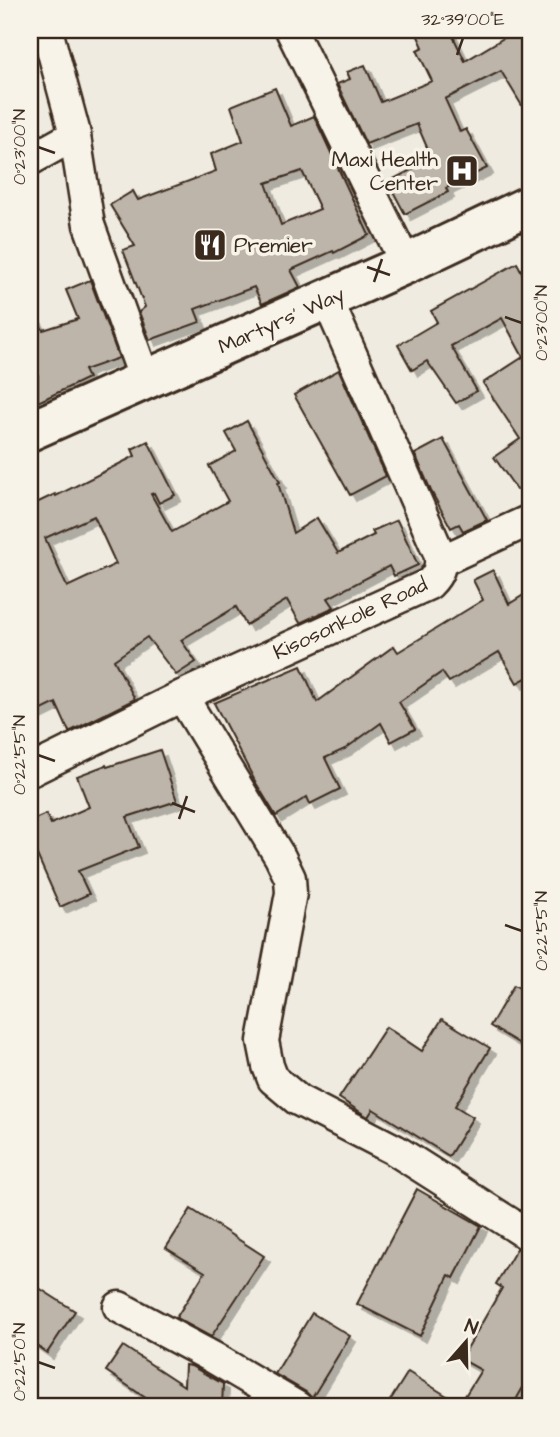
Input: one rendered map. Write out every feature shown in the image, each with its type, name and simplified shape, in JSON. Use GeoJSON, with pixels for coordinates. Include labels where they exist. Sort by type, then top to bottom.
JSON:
{"type":"FeatureCollection","features":[{"type":"Feature","properties":{"kind":"main road","name":"Martyrs' Way"},"geometry":{"type":"LineString","coordinates":[[30,431],[406,264],[530,205]]}},
{"type":"Feature","properties":{"kind":"street"},"geometry":{"type":"LineString","coordinates":[[47,30],[75,135],[89,225],[145,380]]}},
{"type":"Feature","properties":{"kind":"street"},"geometry":{"type":"LineString","coordinates":[[291,30],[406,264]]}},
{"type":"Feature","properties":{"kind":"street"},"geometry":{"type":"LineString","coordinates":[[30,160],[75,135]]}},
{"type":"Feature","properties":{"kind":"street","name":"Kisosonkole Road"},"geometry":{"type":"LineString","coordinates":[[30,771],[182,696],[429,584],[437,576],[441,561],[429,527],[327,299]]}},
{"type":"Feature","properties":{"kind":"street"},"geometry":{"type":"LineString","coordinates":[[441,561],[530,520]]}},
{"type":"Feature","properties":{"kind":"street"},"geometry":{"type":"LineString","coordinates":[[182,696],[280,857],[289,878],[292,893],[289,917],[263,1041],[273,1079],[298,1100],[395,1150],[530,1236]]}},
{"type":"Feature","properties":{"kind":"street"},"geometry":{"type":"LineString","coordinates":[[119,1307],[297,1407]]}},
{"type":"Feature","properties":{"kind":"building"},"geometry":{"type":"Polygon","coordinates":[[[415,30],[450,30],[465,61],[517,30],[530,30],[530,119],[501,71],[445,99],[460,132],[466,129],[487,168],[446,188],[448,192],[405,214],[388,182],[432,159],[417,124],[366,144],[337,84],[350,79],[347,72],[365,65],[381,102],[432,81],[417,50],[423,47],[415,30]]]}},
{"type":"Feature","properties":{"kind":"building"},"geometry":{"type":"Polygon","coordinates":[[[275,88],[291,126],[314,116],[369,235],[291,270],[300,287],[262,304],[254,287],[195,309],[200,322],[150,340],[139,312],[145,307],[123,250],[135,246],[110,205],[133,191],[138,200],[216,171],[211,154],[243,141],[231,106],[275,88]],[[302,171],[266,183],[281,225],[320,209],[302,171]]]}},
{"type":"Feature","properties":{"kind":"building"},"geometry":{"type":"Polygon","coordinates":[[[517,263],[530,287],[530,484],[517,490],[494,457],[520,439],[483,383],[523,357],[502,318],[451,346],[477,391],[456,403],[427,361],[412,370],[398,345],[437,322],[431,311],[517,263]]]}},
{"type":"Feature","properties":{"kind":"building"},"geometry":{"type":"Polygon","coordinates":[[[90,280],[119,358],[84,370],[88,378],[38,402],[38,354],[30,359],[30,308],[43,330],[78,319],[66,290],[90,280]]]}},
{"type":"Feature","properties":{"kind":"building"},"geometry":{"type":"Polygon","coordinates":[[[339,370],[386,476],[350,495],[294,395],[339,370]]]}},
{"type":"Feature","properties":{"kind":"building"},"geometry":{"type":"Polygon","coordinates":[[[247,421],[280,482],[278,483],[293,533],[317,518],[338,553],[374,535],[372,531],[397,520],[418,565],[394,576],[389,566],[328,598],[334,607],[300,623],[287,600],[246,625],[236,607],[181,640],[196,662],[176,675],[147,637],[114,660],[135,699],[69,732],[56,703],[30,716],[30,506],[55,494],[56,496],[135,456],[132,449],[148,441],[175,495],[159,503],[154,493],[151,494],[172,532],[228,501],[209,466],[236,451],[226,433],[247,421]],[[94,516],[45,538],[67,587],[116,564],[94,516]]]}},
{"type":"Feature","properties":{"kind":"building"},"geometry":{"type":"Polygon","coordinates":[[[443,439],[487,520],[463,531],[459,524],[451,528],[415,454],[443,439]]]}},
{"type":"Feature","properties":{"kind":"building"},"geometry":{"type":"Polygon","coordinates":[[[493,570],[509,604],[530,591],[530,676],[517,683],[499,652],[449,682],[442,672],[399,702],[415,729],[391,742],[381,723],[345,749],[325,758],[340,789],[310,804],[307,797],[276,816],[214,703],[301,666],[317,702],[394,646],[398,652],[483,600],[473,580],[493,570]]]}},
{"type":"Feature","properties":{"kind":"building"},"geometry":{"type":"Polygon","coordinates":[[[160,750],[177,801],[127,817],[139,847],[78,871],[89,894],[60,907],[30,839],[30,821],[46,814],[51,824],[89,807],[77,776],[160,750]]]}},
{"type":"Feature","properties":{"kind":"building"},"geometry":{"type":"Polygon","coordinates":[[[514,985],[530,994],[530,1050],[490,1026],[514,985]]]}},
{"type":"Feature","properties":{"kind":"building"},"geometry":{"type":"Polygon","coordinates":[[[442,1019],[490,1048],[455,1106],[473,1117],[449,1156],[373,1109],[368,1117],[339,1098],[386,1027],[422,1051],[442,1019]]]}},
{"type":"Feature","properties":{"kind":"building"},"geometry":{"type":"Polygon","coordinates":[[[417,1189],[481,1226],[454,1278],[449,1275],[420,1336],[357,1304],[417,1189]]]}},
{"type":"Feature","properties":{"kind":"building"},"geometry":{"type":"Polygon","coordinates":[[[191,1209],[264,1256],[211,1337],[176,1318],[205,1272],[166,1248],[191,1209]]]}},
{"type":"Feature","properties":{"kind":"building"},"geometry":{"type":"Polygon","coordinates":[[[517,1248],[530,1255],[530,1375],[512,1407],[386,1407],[408,1372],[460,1404],[481,1370],[461,1359],[502,1288],[496,1284],[517,1248]]]}},
{"type":"Feature","properties":{"kind":"building"},"geometry":{"type":"Polygon","coordinates":[[[39,1288],[75,1311],[47,1353],[30,1341],[30,1302],[39,1288]]]}},
{"type":"Feature","properties":{"kind":"building"},"geometry":{"type":"Polygon","coordinates":[[[312,1313],[350,1336],[312,1398],[275,1374],[312,1313]]]}},
{"type":"Feature","properties":{"kind":"building"},"geometry":{"type":"Polygon","coordinates":[[[123,1346],[184,1386],[185,1365],[223,1384],[222,1407],[159,1407],[106,1371],[123,1346]]]}},
{"type":"Feature","properties":{"kind":"place","name":"Maxi Health Center"},"geometry":{"type":"Point","coordinates":[462,171]}},
{"type":"Feature","properties":{"kind":"place","name":"Premier"},"geometry":{"type":"Point","coordinates":[210,245]}}]}
